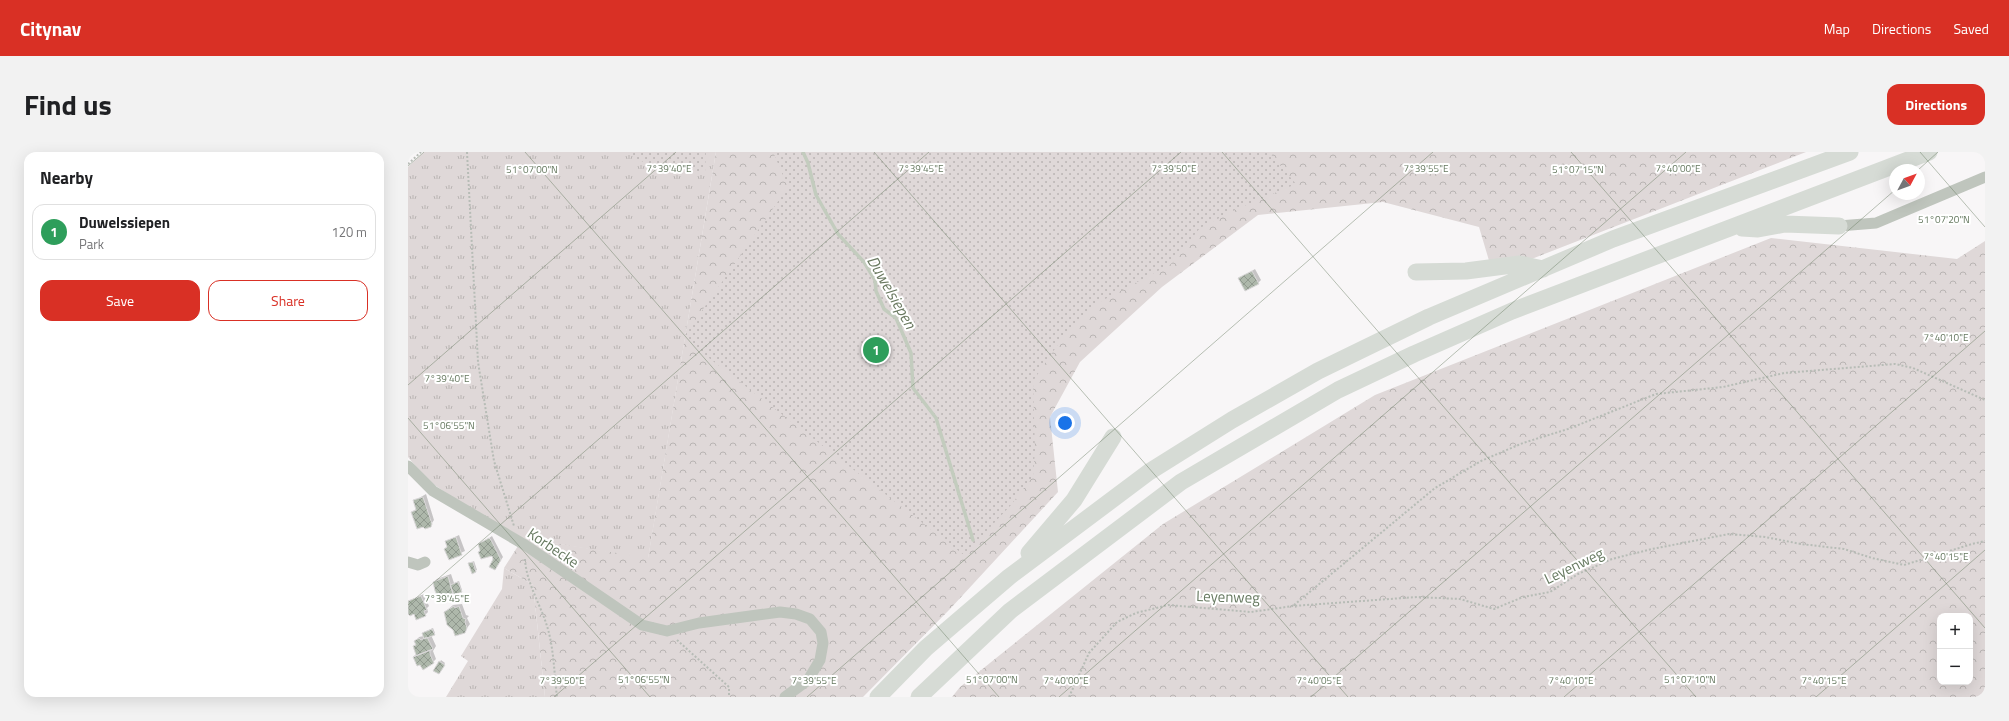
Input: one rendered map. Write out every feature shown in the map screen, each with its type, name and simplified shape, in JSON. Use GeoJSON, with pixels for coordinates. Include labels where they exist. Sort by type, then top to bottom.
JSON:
{"type":"FeatureCollection","features":[{"type":"Feature","properties":{"kind":"highway"},"geometry":{"type":"LineString","coordinates":[[878,697],[926,648],[1009,577],[1150,472],[1232,420],[1318,370],[1429,317],[1613,239],[1850,152]]}},
{"type":"Feature","properties":{"kind":"highway"},"geometry":{"type":"LineString","coordinates":[[919,697],[1010,611],[1181,482],[1338,390],[1414,354],[1512,311],[1929,152]]}},
{"type":"Feature","properties":{"kind":"highway"},"geometry":{"type":"LineString","coordinates":[[1734,227],[1758,229],[1785,224],[1839,226]]}},
{"type":"Feature","properties":{"kind":"highway"},"geometry":{"type":"LineString","coordinates":[[1416,272],[1466,270],[1520,264],[1543,269]]}},
{"type":"Feature","properties":{"kind":"highway"},"geometry":{"type":"LineString","coordinates":[[1009,577],[1074,500],[1113,437]]}},
{"type":"Feature","properties":{"kind":"street"},"geometry":{"type":"LineString","coordinates":[[1839,226],[1876,223],[1985,177]]}},
{"type":"Feature","properties":{"kind":"street","name":"Korbecke"},"geometry":{"type":"LineString","coordinates":[[408,466],[433,491],[522,544],[642,625],[667,631],[691,625],[780,612],[796,614],[810,619],[821,632],[823,643],[820,660],[808,680],[785,697]]}},
{"type":"Feature","properties":{"kind":"street"},"geometry":{"type":"LineString","coordinates":[[408,562],[418,565],[425,562]]}},
{"type":"Feature","properties":{"kind":"path"},"geometry":{"type":"LineString","coordinates":[[408,164],[421,152]]}},
{"type":"Feature","properties":{"kind":"path"},"geometry":{"type":"LineString","coordinates":[[467,152],[478,362],[494,461],[522,544],[525,567],[537,603],[547,624],[557,697]]}},
{"type":"Feature","properties":{"kind":"path"},"geometry":{"type":"LineString","coordinates":[[1293,606],[1407,510],[1435,488],[1455,476],[1481,461],[1523,443],[1568,429],[1656,394],[1723,387],[1784,373],[1895,364],[1913,368],[1985,400]]}},
{"type":"Feature","properties":{"kind":"path","name":"Leyenweg"},"geometry":{"type":"LineString","coordinates":[[1069,697],[1089,653],[1118,622],[1136,613],[1168,605],[1233,612],[1251,612],[1293,606],[1417,597],[1460,599],[1494,608],[1523,598],[1550,592],[1578,574],[1612,559],[1652,549],[1729,534],[1765,537],[1801,544],[1844,548],[1872,558],[1904,565],[1985,541]]}},
{"type":"Feature","properties":{"kind":"path"},"geometry":{"type":"LineString","coordinates":[[667,631],[729,687],[729,697]]}},
{"type":"Feature","properties":{"kind":"green space"},"geometry":{"type":"Polygon","coordinates":[[[424,152],[716,152],[648,559],[523,538],[466,506],[427,480],[408,457],[408,167],[424,152]]]}},
{"type":"Feature","properties":{"kind":"green space"},"geometry":{"type":"Polygon","coordinates":[[[630,152],[706,152],[705,173],[667,173],[635,158],[630,152]]]}},
{"type":"Feature","properties":{"kind":"green space"},"geometry":{"type":"Polygon","coordinates":[[[716,152],[1806,152],[1493,274],[1479,227],[1383,202],[1258,215],[1162,287],[1080,362],[1050,417],[1058,492],[950,609],[863,697],[545,697],[533,585],[504,568],[523,538],[648,558],[716,152]]]}},
{"type":"Feature","properties":{"kind":"green space"},"geometry":{"type":"Polygon","coordinates":[[[773,152],[1269,152],[1296,184],[1237,209],[1200,228],[1171,264],[1094,305],[1065,334],[1033,381],[1035,451],[1033,476],[1011,505],[964,555],[683,338],[788,187],[773,152]]]}},
{"type":"Feature","properties":{"kind":"green space"},"geometry":{"type":"Polygon","coordinates":[[[1771,238],[1957,259],[1985,241],[1985,697],[952,697],[960,687],[1163,524],[1375,395],[1771,238]]]}},
{"type":"Feature","properties":{"kind":"green space"},"geometry":{"type":"Polygon","coordinates":[[[504,568],[533,585],[545,697],[446,697],[468,661],[461,656],[502,589],[504,568]]]}},
{"type":"Feature","properties":{"kind":"building"},"geometry":{"type":"Polygon","coordinates":[[[1252,271],[1259,284],[1245,291],[1238,278],[1252,271]]]}},
{"type":"Feature","properties":{"kind":"building"},"geometry":{"type":"Polygon","coordinates":[[[423,497],[432,524],[431,527],[425,529],[423,527],[417,529],[411,512],[416,510],[413,500],[423,497]]]}},
{"type":"Feature","properties":{"kind":"building"},"geometry":{"type":"Polygon","coordinates":[[[456,537],[462,555],[449,560],[444,549],[447,547],[445,541],[456,537]]]}},
{"type":"Feature","properties":{"kind":"building"},"geometry":{"type":"Polygon","coordinates":[[[489,538],[501,560],[495,570],[489,567],[493,559],[492,556],[481,559],[478,552],[480,551],[478,544],[489,538]]]}},
{"type":"Feature","properties":{"kind":"building"},"geometry":{"type":"Polygon","coordinates":[[[473,562],[476,572],[472,574],[468,563],[473,562]]]}},
{"type":"Feature","properties":{"kind":"building"},"geometry":{"type":"Polygon","coordinates":[[[448,576],[453,594],[443,599],[439,599],[433,582],[448,576]]]}},
{"type":"Feature","properties":{"kind":"building"},"geometry":{"type":"Polygon","coordinates":[[[458,582],[462,592],[454,595],[450,585],[458,582]]]}},
{"type":"Feature","properties":{"kind":"building"},"geometry":{"type":"Polygon","coordinates":[[[421,596],[427,610],[424,611],[426,616],[416,620],[414,614],[410,616],[408,614],[408,601],[421,596]]]}},
{"type":"Feature","properties":{"kind":"building"},"geometry":{"type":"Polygon","coordinates":[[[454,606],[455,608],[459,606],[463,618],[466,619],[465,622],[467,628],[465,633],[455,636],[453,630],[447,625],[444,612],[454,606]]]}},
{"type":"Feature","properties":{"kind":"building"},"geometry":{"type":"Polygon","coordinates":[[[432,629],[435,635],[424,639],[422,633],[432,629]]]}},
{"type":"Feature","properties":{"kind":"building"},"geometry":{"type":"Polygon","coordinates":[[[427,637],[433,649],[413,657],[416,655],[413,646],[416,645],[414,641],[419,638],[421,640],[427,637]]]}},
{"type":"Feature","properties":{"kind":"building"},"geometry":{"type":"Polygon","coordinates":[[[433,649],[430,651],[430,654],[434,663],[423,670],[420,665],[417,666],[413,657],[433,649]]]}},
{"type":"Feature","properties":{"kind":"building"},"geometry":{"type":"Polygon","coordinates":[[[439,661],[445,665],[439,674],[433,671],[439,661]]]}},
{"type":"Feature","properties":{"kind":"waterway","name":"Duwelsiepen"},"geometry":{"type":"LineString","coordinates":[[803,152],[808,163],[816,195],[838,234],[864,262],[875,280],[876,291],[884,309],[896,318],[911,353],[913,388],[936,418],[973,540]]}},
{"type":"Feature","properties":{"kind":"place","name":"Duwelssiepen"},"geometry":{"type":"Point","coordinates":[876,350]}}]}
